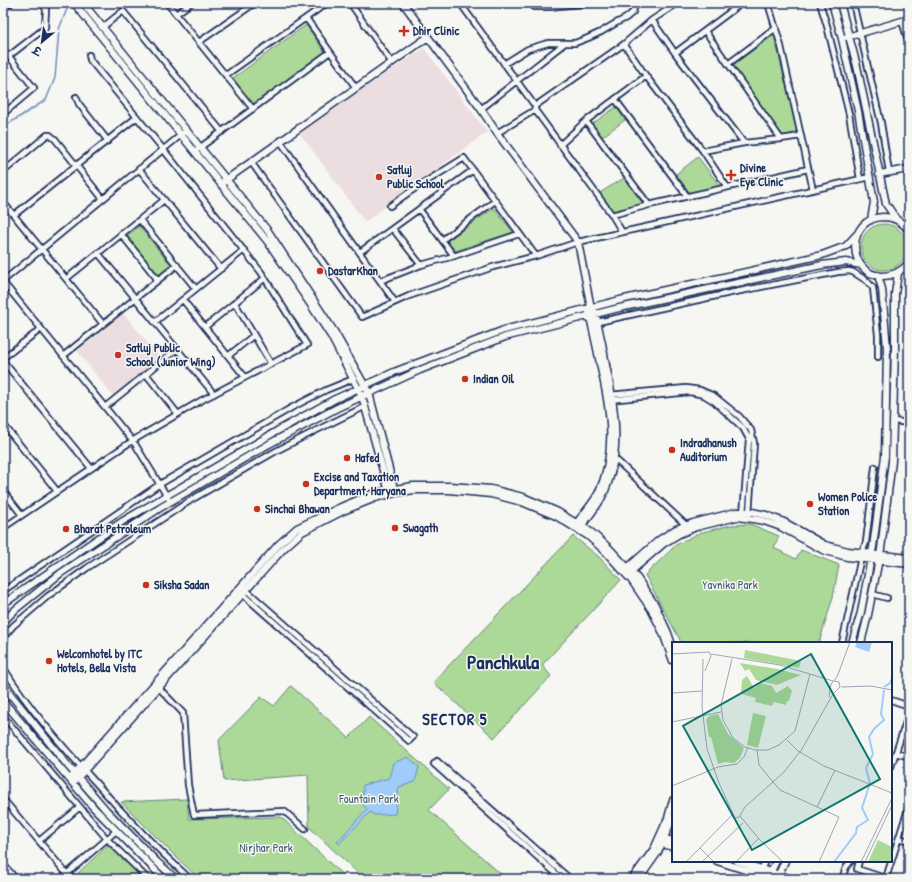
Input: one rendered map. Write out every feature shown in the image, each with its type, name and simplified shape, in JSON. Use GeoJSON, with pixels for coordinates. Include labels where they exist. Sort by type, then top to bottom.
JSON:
{"type":"FeatureCollection","features":[{"type":"Feature","properties":{"kind":"street"},"geometry":{"type":"LineString","coordinates":[[3,9],[11,3]]}},
{"type":"Feature","properties":{"kind":"street"},"geometry":{"type":"LineString","coordinates":[[41,3],[46,9]]}},
{"type":"Feature","properties":{"kind":"street"},"geometry":{"type":"LineString","coordinates":[[9,56],[45,28],[46,9],[50,3]]}},
{"type":"Feature","properties":{"kind":"street"},"geometry":{"type":"LineString","coordinates":[[74,3],[268,231],[335,333],[362,387],[362,396],[368,405],[392,492]]}},
{"type":"Feature","properties":{"kind":"street"},"geometry":{"type":"LineString","coordinates":[[167,3],[253,109]]}},
{"type":"Feature","properties":{"kind":"street"},"geometry":{"type":"LineString","coordinates":[[176,14],[191,3]]}},
{"type":"Feature","properties":{"kind":"street"},"geometry":{"type":"LineString","coordinates":[[200,42],[255,3]]}},
{"type":"Feature","properties":{"kind":"street"},"geometry":{"type":"LineString","coordinates":[[226,75],[327,3]]}},
{"type":"Feature","properties":{"kind":"street"},"geometry":{"type":"LineString","coordinates":[[350,3],[392,63]]}},
{"type":"Feature","properties":{"kind":"street"},"geometry":{"type":"LineString","coordinates":[[403,3],[578,242],[615,417],[616,438],[614,458],[608,483],[602,498],[577,527]]}},
{"type":"Feature","properties":{"kind":"street"},"geometry":{"type":"LineString","coordinates":[[460,3],[517,81],[560,145],[612,215],[622,232]]}},
{"type":"Feature","properties":{"kind":"street"},"geometry":{"type":"LineString","coordinates":[[534,7],[588,3]]}},
{"type":"Feature","properties":{"kind":"street"},"geometry":{"type":"LineString","coordinates":[[504,64],[528,49],[548,43],[575,43],[601,32],[626,18],[633,12],[634,8],[630,3]]}},
{"type":"Feature","properties":{"kind":"street"},"geometry":{"type":"LineString","coordinates":[[497,133],[535,108],[624,44],[652,20],[678,3]]}},
{"type":"Feature","properties":{"kind":"street"},"geometry":{"type":"LineString","coordinates":[[675,53],[742,3]]}},
{"type":"Feature","properties":{"kind":"street"},"geometry":{"type":"LineString","coordinates":[[768,3],[782,46],[812,190]]}},
{"type":"Feature","properties":{"kind":"street"},"geometry":{"type":"LineString","coordinates":[[820,3],[849,114],[860,179]]}},
{"type":"Feature","properties":{"kind":"street"},"geometry":{"type":"LineString","coordinates":[[832,3],[842,38],[858,111],[870,177],[874,202],[871,220]]}},
{"type":"Feature","properties":{"kind":"street"},"geometry":{"type":"LineString","coordinates":[[840,3],[857,66],[886,204],[897,220]]}},
{"type":"Feature","properties":{"kind":"street"},"geometry":{"type":"LineString","coordinates":[[853,3],[881,123],[889,172]]}},
{"type":"Feature","properties":{"kind":"street"},"geometry":{"type":"LineString","coordinates":[[84,4],[184,132]]}},
{"type":"Feature","properties":{"kind":"street"},"geometry":{"type":"LineString","coordinates":[[103,27],[123,11],[222,132]]}},
{"type":"Feature","properties":{"kind":"street"},"geometry":{"type":"LineString","coordinates":[[306,18],[356,88]]}},
{"type":"Feature","properties":{"kind":"street"},"geometry":{"type":"LineString","coordinates":[[842,38],[909,19]]}},
{"type":"Feature","properties":{"kind":"street"},"geometry":{"type":"LineString","coordinates":[[652,20],[675,53],[744,143]]}},
{"type":"Feature","properties":{"kind":"street"},"geometry":{"type":"LineString","coordinates":[[902,21],[909,44]]}},
{"type":"Feature","properties":{"kind":"street"},"geometry":{"type":"LineString","coordinates":[[728,64],[776,28]]}},
{"type":"Feature","properties":{"kind":"street"},"geometry":{"type":"LineString","coordinates":[[704,31],[781,139]]}},
{"type":"Feature","properties":{"kind":"street"},"geometry":{"type":"LineString","coordinates":[[224,181],[428,37]]}},
{"type":"Feature","properties":{"kind":"street"},"geometry":{"type":"LineString","coordinates":[[481,109],[565,43]]}},
{"type":"Feature","properties":{"kind":"street"},"geometry":{"type":"LineString","coordinates":[[624,44],[646,76],[703,151],[727,187]]}},
{"type":"Feature","properties":{"kind":"street"},"geometry":{"type":"LineString","coordinates":[[3,49],[34,88],[3,113]]}},
{"type":"Feature","properties":{"kind":"street"},"geometry":{"type":"LineString","coordinates":[[198,149],[330,52]]}},
{"type":"Feature","properties":{"kind":"street"},"geometry":{"type":"LineString","coordinates":[[3,528],[132,441],[214,394],[307,345],[265,278],[244,250],[164,149],[90,60],[89,55]]}},
{"type":"Feature","properties":{"kind":"street"},"geometry":{"type":"LineString","coordinates":[[560,145],[586,121],[646,76]]}},
{"type":"Feature","properties":{"kind":"street"},"geometry":{"type":"LineString","coordinates":[[76,97],[79,104],[108,141]]}},
{"type":"Feature","properties":{"kind":"street"},"geometry":{"type":"LineString","coordinates":[[615,99],[687,196]]}},
{"type":"Feature","properties":{"kind":"street"},"geometry":{"type":"LineString","coordinates":[[14,215],[137,117]]}},
{"type":"Feature","properties":{"kind":"street"},"geometry":{"type":"LineString","coordinates":[[586,121],[649,204]]}},
{"type":"Feature","properties":{"kind":"street"},"geometry":{"type":"LineString","coordinates":[[170,501],[132,441],[3,281],[184,132]]}},
{"type":"Feature","properties":{"kind":"street"},"geometry":{"type":"LineString","coordinates":[[3,172],[47,135],[50,135],[55,139],[103,199]]}},
{"type":"Feature","properties":{"kind":"street"},"geometry":{"type":"LineString","coordinates":[[703,151],[744,143],[801,136]]}},
{"type":"Feature","properties":{"kind":"street"},"geometry":{"type":"LineString","coordinates":[[280,141],[395,302]]}},
{"type":"Feature","properties":{"kind":"street"},"geometry":{"type":"LineString","coordinates":[[390,206],[464,158],[536,256]]}},
{"type":"Feature","properties":{"kind":"street"},"geometry":{"type":"LineString","coordinates":[[251,162],[362,317],[409,296],[494,267],[536,256],[578,242],[870,177]]}},
{"type":"Feature","properties":{"kind":"street"},"geometry":{"type":"LineString","coordinates":[[139,169],[221,269]]}},
{"type":"Feature","properties":{"kind":"street"},"geometry":{"type":"LineString","coordinates":[[612,215],[649,204],[808,169]]}},
{"type":"Feature","properties":{"kind":"street"},"geometry":{"type":"LineString","coordinates":[[879,174],[909,169]]}},
{"type":"Feature","properties":{"kind":"street"},"geometry":{"type":"LineString","coordinates":[[360,252],[473,170]]}},
{"type":"Feature","properties":{"kind":"street"},"geometry":{"type":"LineString","coordinates":[[224,181],[290,273],[331,336],[353,379],[369,393]]}},
{"type":"Feature","properties":{"kind":"street"},"geometry":{"type":"LineString","coordinates":[[66,279],[164,200]]}},
{"type":"Feature","properties":{"kind":"street"},"geometry":{"type":"LineString","coordinates":[[442,240],[495,201]]}},
{"type":"Feature","properties":{"kind":"street"},"geometry":{"type":"LineString","coordinates":[[3,202],[103,324]]}},
{"type":"Feature","properties":{"kind":"street"},"geometry":{"type":"LineString","coordinates":[[419,209],[454,256]]}},
{"type":"Feature","properties":{"kind":"street"},"geometry":{"type":"LineString","coordinates":[[3,604],[123,521],[166,495],[335,399],[394,372],[504,330],[591,308],[822,255],[846,246],[865,224],[880,217],[887,217],[897,220],[906,226],[909,231]]}},
{"type":"Feature","properties":{"kind":"street"},"geometry":{"type":"LineString","coordinates":[[140,220],[196,289]]}},
{"type":"Feature","properties":{"kind":"street"},"geometry":{"type":"LineString","coordinates":[[393,228],[421,265]]}},
{"type":"Feature","properties":{"kind":"street"},"geometry":{"type":"LineString","coordinates":[[858,233],[855,243],[856,255],[861,265],[867,271],[878,275],[888,276],[898,273],[909,263]]}},
{"type":"Feature","properties":{"kind":"street"},"geometry":{"type":"LineString","coordinates":[[121,234],[158,280]]}},
{"type":"Feature","properties":{"kind":"street"},"geometry":{"type":"LineString","coordinates":[[380,281],[421,265],[454,256],[519,234]]}},
{"type":"Feature","properties":{"kind":"street"},"geometry":{"type":"LineString","coordinates":[[155,322],[244,250]]}},
{"type":"Feature","properties":{"kind":"street"},"geometry":{"type":"LineString","coordinates":[[98,253],[214,394]]}},
{"type":"Feature","properties":{"kind":"street"},"geometry":{"type":"LineString","coordinates":[[3,622],[16,609],[61,573],[170,501],[269,444],[337,408],[420,370],[505,337],[620,308],[822,265],[846,262],[861,265]]}},
{"type":"Feature","properties":{"kind":"street"},"geometry":{"type":"LineString","coordinates":[[63,356],[177,265]]}},
{"type":"Feature","properties":{"kind":"street"},"geometry":{"type":"LineString","coordinates":[[598,322],[769,285],[849,271],[854,272],[867,280],[873,288],[878,335],[878,357]]}},
{"type":"Feature","properties":{"kind":"street"},"geometry":{"type":"LineString","coordinates":[[861,642],[879,558],[892,461],[895,294],[898,273]]}},
{"type":"Feature","properties":{"kind":"street"},"geometry":{"type":"LineString","coordinates":[[852,642],[861,612],[871,557],[885,456],[887,348],[882,289],[878,275]]}},
{"type":"Feature","properties":{"kind":"street"},"geometry":{"type":"LineString","coordinates":[[205,327],[265,278]]}},
{"type":"Feature","properties":{"kind":"street"},"geometry":{"type":"LineString","coordinates":[[183,300],[245,378]]}},
{"type":"Feature","properties":{"kind":"street"},"geometry":{"type":"LineString","coordinates":[[235,303],[271,364]]}},
{"type":"Feature","properties":{"kind":"street"},"geometry":{"type":"LineString","coordinates":[[577,527],[597,495],[603,481],[610,452],[610,397],[598,322],[593,315]]}},
{"type":"Feature","properties":{"kind":"street"},"geometry":{"type":"LineString","coordinates":[[3,358],[41,329]]}},
{"type":"Feature","properties":{"kind":"street"},"geometry":{"type":"LineString","coordinates":[[228,356],[254,335]]}},
{"type":"Feature","properties":{"kind":"street"},"geometry":{"type":"LineString","coordinates":[[105,408],[177,349]]}},
{"type":"Feature","properties":{"kind":"street"},"geometry":{"type":"LineString","coordinates":[[3,361],[91,468]]}},
{"type":"Feature","properties":{"kind":"street"},"geometry":{"type":"LineString","coordinates":[[146,374],[178,414]]}},
{"type":"Feature","properties":{"kind":"street"},"geometry":{"type":"LineString","coordinates":[[3,591],[160,484],[292,408],[326,390],[353,379]]}},
{"type":"Feature","properties":{"kind":"street"},"geometry":{"type":"LineString","coordinates":[[610,397],[686,388],[700,390],[714,396],[739,416],[751,430],[754,442],[746,515]]}},
{"type":"Feature","properties":{"kind":"street"},"geometry":{"type":"LineString","coordinates":[[368,405],[369,393]]}},
{"type":"Feature","properties":{"kind":"street"},"geometry":{"type":"LineString","coordinates":[[3,650],[6,634],[13,626],[34,607],[88,568],[191,500],[282,448],[368,405]]}},
{"type":"Feature","properties":{"kind":"street"},"geometry":{"type":"LineString","coordinates":[[893,421],[909,423]]}},
{"type":"Feature","properties":{"kind":"street"},"geometry":{"type":"LineString","coordinates":[[3,424],[57,491]]}},
{"type":"Feature","properties":{"kind":"street"},"geometry":{"type":"LineString","coordinates":[[610,452],[614,458],[688,527]]}},
{"type":"Feature","properties":{"kind":"street"},"geometry":{"type":"LineString","coordinates":[[842,642],[861,555],[866,542],[876,467]]}},
{"type":"Feature","properties":{"kind":"street"},"geometry":{"type":"LineString","coordinates":[[71,781],[242,590],[279,544],[297,528],[392,492],[414,490],[450,490],[491,494],[522,502],[591,532],[609,548],[628,571],[638,578],[655,605],[672,645]]}},
{"type":"Feature","properties":{"kind":"street"},"geometry":{"type":"LineString","coordinates":[[3,492],[22,515]]}},
{"type":"Feature","properties":{"kind":"street"},"geometry":{"type":"LineString","coordinates":[[628,571],[688,527],[696,527],[746,515],[781,528],[823,550],[847,557],[861,555],[909,564]]}},
{"type":"Feature","properties":{"kind":"street"},"geometry":{"type":"LineString","coordinates":[[54,557],[60,565]]}},
{"type":"Feature","properties":{"kind":"street"},"geometry":{"type":"LineString","coordinates":[[879,558],[909,558]]}},
{"type":"Feature","properties":{"kind":"street"},"geometry":{"type":"LineString","coordinates":[[628,571],[632,581],[651,609],[663,633],[672,658]]}},
{"type":"Feature","properties":{"kind":"street"},"geometry":{"type":"LineString","coordinates":[[242,590],[413,737],[409,742],[242,590]]}},
{"type":"Feature","properties":{"kind":"street"},"geometry":{"type":"LineString","coordinates":[[872,594],[887,598]]}},
{"type":"Feature","properties":{"kind":"street"},"geometry":{"type":"LineString","coordinates":[[28,600],[34,607]]}},
{"type":"Feature","properties":{"kind":"street"},"geometry":{"type":"LineString","coordinates":[[3,667],[20,693],[83,769],[134,826],[190,879]]}},
{"type":"Feature","properties":{"kind":"street"},"geometry":{"type":"LineString","coordinates":[[3,685],[76,776],[106,810],[176,879]]}},
{"type":"Feature","properties":{"kind":"street"},"geometry":{"type":"LineString","coordinates":[[156,686],[183,713],[188,785],[194,815],[284,811],[305,829]]}},
{"type":"Feature","properties":{"kind":"street"},"geometry":{"type":"LineString","coordinates":[[892,700],[909,706]]}},
{"type":"Feature","properties":{"kind":"street"},"geometry":{"type":"LineString","coordinates":[[3,701],[94,808],[164,879]]}},
{"type":"Feature","properties":{"kind":"street"},"geometry":{"type":"LineString","coordinates":[[892,764],[909,713]]}},
{"type":"Feature","properties":{"kind":"street"},"geometry":{"type":"LineString","coordinates":[[3,716],[107,839],[148,879]]}},
{"type":"Feature","properties":{"kind":"street"},"geometry":{"type":"LineString","coordinates":[[34,725],[42,720]]}},
{"type":"Feature","properties":{"kind":"street"},"geometry":{"type":"LineString","coordinates":[[896,753],[909,757]]}},
{"type":"Feature","properties":{"kind":"street"},"geometry":{"type":"LineString","coordinates":[[440,767],[570,879]]}},
{"type":"Feature","properties":{"kind":"street"},"geometry":{"type":"LineString","coordinates":[[451,776],[562,879]]}},
{"type":"Feature","properties":{"kind":"street"},"geometry":{"type":"LineString","coordinates":[[3,799],[67,874],[74,879]]}},
{"type":"Feature","properties":{"kind":"street"},"geometry":{"type":"LineString","coordinates":[[639,879],[658,852],[672,804]]}},
{"type":"Feature","properties":{"kind":"street"},"geometry":{"type":"LineString","coordinates":[[892,861],[909,806]]}},
{"type":"Feature","properties":{"kind":"street"},"geometry":{"type":"LineString","coordinates":[[39,841],[80,807]]}},
{"type":"Feature","properties":{"kind":"street"},"geometry":{"type":"LineString","coordinates":[[632,879],[661,840],[672,819]]}},
{"type":"Feature","properties":{"kind":"street"},"geometry":{"type":"LineString","coordinates":[[61,879],[116,831]]}},
{"type":"Feature","properties":{"kind":"street"},"geometry":{"type":"LineString","coordinates":[[899,838],[909,841]]}},
{"type":"Feature","properties":{"kind":"street"},"geometry":{"type":"LineString","coordinates":[[661,840],[672,841]]}},
{"type":"Feature","properties":{"kind":"street"},"geometry":{"type":"LineString","coordinates":[[661,840],[672,846]]}},
{"type":"Feature","properties":{"kind":"street"},"geometry":{"type":"LineString","coordinates":[[720,862],[770,877],[792,879]]}},
{"type":"Feature","properties":{"kind":"street"},"geometry":{"type":"LineString","coordinates":[[739,862],[759,874]]}},
{"type":"Feature","properties":{"kind":"street"},"geometry":{"type":"LineString","coordinates":[[759,874],[765,862]]}},
{"type":"Feature","properties":{"kind":"street"},"geometry":{"type":"LineString","coordinates":[[770,877],[776,862]]}},
{"type":"Feature","properties":{"kind":"street"},"geometry":{"type":"LineString","coordinates":[[778,877],[785,862]]}},
{"type":"Feature","properties":{"kind":"street"},"geometry":{"type":"LineString","coordinates":[[842,879],[846,867],[850,862]]}},
{"type":"Feature","properties":{"kind":"street"},"geometry":{"type":"LineString","coordinates":[[860,862],[857,869],[887,878],[892,862]]}},
{"type":"Feature","properties":{"kind":"street"},"geometry":{"type":"LineString","coordinates":[[4,867],[16,879]]}},
{"type":"Feature","properties":{"kind":"shaded area","name":"Satluj Public School"},"geometry":{"type":"Polygon","coordinates":[[[424,48],[487,132],[365,222],[299,132],[424,48]]]}},
{"type":"Feature","properties":{"kind":"shaded area","name":"Satluj Public School (Junior Wing)"},"geometry":{"type":"Polygon","coordinates":[[[123,313],[160,358],[113,396],[77,351],[123,313]]]}},
{"type":"Feature","properties":{"kind":"green space"},"geometry":{"type":"Polygon","coordinates":[[[306,25],[325,52],[253,105],[233,78],[306,25]]]}},
{"type":"Feature","properties":{"kind":"green space"},"geometry":{"type":"Polygon","coordinates":[[[774,35],[797,132],[783,136],[733,65],[774,35]]]}},
{"type":"Feature","properties":{"kind":"green space"},"geometry":{"type":"Polygon","coordinates":[[[616,107],[625,120],[602,137],[592,124],[616,107]]]}},
{"type":"Feature","properties":{"kind":"green space"},"geometry":{"type":"Polygon","coordinates":[[[698,157],[720,186],[690,193],[676,174],[698,157]]]}},
{"type":"Feature","properties":{"kind":"green space"},"geometry":{"type":"Polygon","coordinates":[[[624,178],[643,204],[610,211],[598,194],[624,178]]]}},
{"type":"Feature","properties":{"kind":"green space"},"geometry":{"type":"Polygon","coordinates":[[[494,208],[513,232],[455,251],[447,241],[494,208]]]}},
{"type":"Feature","properties":{"kind":"green space"},"geometry":{"type":"Polygon","coordinates":[[[884,224],[897,228],[903,234],[907,247],[903,260],[897,266],[884,270],[871,266],[865,260],[861,247],[865,234],[871,228],[884,224]]]}},
{"type":"Feature","properties":{"kind":"green space"},"geometry":{"type":"Polygon","coordinates":[[[139,226],[171,265],[159,275],[127,236],[139,226]]]}},
{"type":"Feature","properties":{"kind":"green space","name":"Yavnika Park"},"geometry":{"type":"Polygon","coordinates":[[[750,524],[779,536],[774,548],[796,559],[801,550],[839,565],[833,597],[819,642],[681,642],[645,575],[676,545],[699,533],[731,525],[750,524]]]}},
{"type":"Feature","properties":{"kind":"green space"},"geometry":{"type":"Polygon","coordinates":[[[573,536],[598,556],[621,580],[542,665],[551,676],[494,738],[433,682],[573,536]]]}},
{"type":"Feature","properties":{"kind":"green space","name":"Fountain Park"},"geometry":{"type":"Polygon","coordinates":[[[291,686],[349,738],[369,717],[449,789],[429,810],[503,876],[501,879],[410,879],[409,872],[361,876],[309,827],[308,775],[224,781],[219,740],[261,697],[274,706],[291,686]]]}},
{"type":"Feature","properties":{"kind":"green space","name":"Nirjhar Park"},"geometry":{"type":"Polygon","coordinates":[[[187,799],[189,819],[281,817],[347,879],[199,879],[121,802],[187,799]]]}},
{"type":"Feature","properties":{"kind":"green space"},"geometry":{"type":"Polygon","coordinates":[[[109,844],[143,879],[80,879],[76,875],[109,844]]]}},
{"type":"Feature","properties":{"kind":"water"},"geometry":{"type":"Polygon","coordinates":[[[408,757],[419,767],[415,782],[399,787],[395,814],[374,815],[370,812],[339,844],[337,842],[367,809],[363,805],[363,785],[389,778],[393,763],[408,757]]]}},
{"type":"Feature","properties":{"kind":"waterway"},"geometry":{"type":"LineString","coordinates":[[3,128],[46,100],[55,78],[59,29],[71,3]]}},
{"type":"Feature","properties":{"kind":"place","name":"Dhir Clinic"},"geometry":{"type":"Point","coordinates":[404,31]}},
{"type":"Feature","properties":{"kind":"place","name":"Divine Eye Clinic"},"geometry":{"type":"Point","coordinates":[731,175]}},
{"type":"Feature","properties":{"kind":"place","name":"Satluj Public School"},"geometry":{"type":"Point","coordinates":[379,177]}},
{"type":"Feature","properties":{"kind":"place","name":"DastarKhan"},"geometry":{"type":"Point","coordinates":[320,271]}},
{"type":"Feature","properties":{"kind":"place","name":"Satluj Public School (Junior Wing)"},"geometry":{"type":"Point","coordinates":[118,355]}},
{"type":"Feature","properties":{"kind":"place","name":"Indian Oil"},"geometry":{"type":"Point","coordinates":[465,379]}},
{"type":"Feature","properties":{"kind":"place","name":"Indradhanush Auditorium"},"geometry":{"type":"Point","coordinates":[672,450]}},
{"type":"Feature","properties":{"kind":"place","name":"Hafed"},"geometry":{"type":"Point","coordinates":[347,458]}},
{"type":"Feature","properties":{"kind":"place","name":"Excise and Taxation Department, Haryana"},"geometry":{"type":"Point","coordinates":[306,484]}},
{"type":"Feature","properties":{"kind":"place","name":"Women Police Station"},"geometry":{"type":"Point","coordinates":[810,504]}},
{"type":"Feature","properties":{"kind":"place","name":"Sinchai Bhawan"},"geometry":{"type":"Point","coordinates":[257,509]}},
{"type":"Feature","properties":{"kind":"place","name":"Swagath"},"geometry":{"type":"Point","coordinates":[395,528]}},
{"type":"Feature","properties":{"kind":"place","name":"Bharat Petroleum"},"geometry":{"type":"Point","coordinates":[66,529]}},
{"type":"Feature","properties":{"kind":"place","name":"Siksha Sadan"},"geometry":{"type":"Point","coordinates":[146,585]}},
{"type":"Feature","properties":{"kind":"place","name":"Welcomhotel by ITC Hotels, Bella Vista"},"geometry":{"type":"Point","coordinates":[49,661]}},
{"type":"Feature","properties":{"kind":"district","name":"Panchkula"},"geometry":{"type":"Point","coordinates":[503,662]}},
{"type":"Feature","properties":{"kind":"district","name":"SECTOR 5"},"geometry":{"type":"Point","coordinates":[455,719]}}]}
